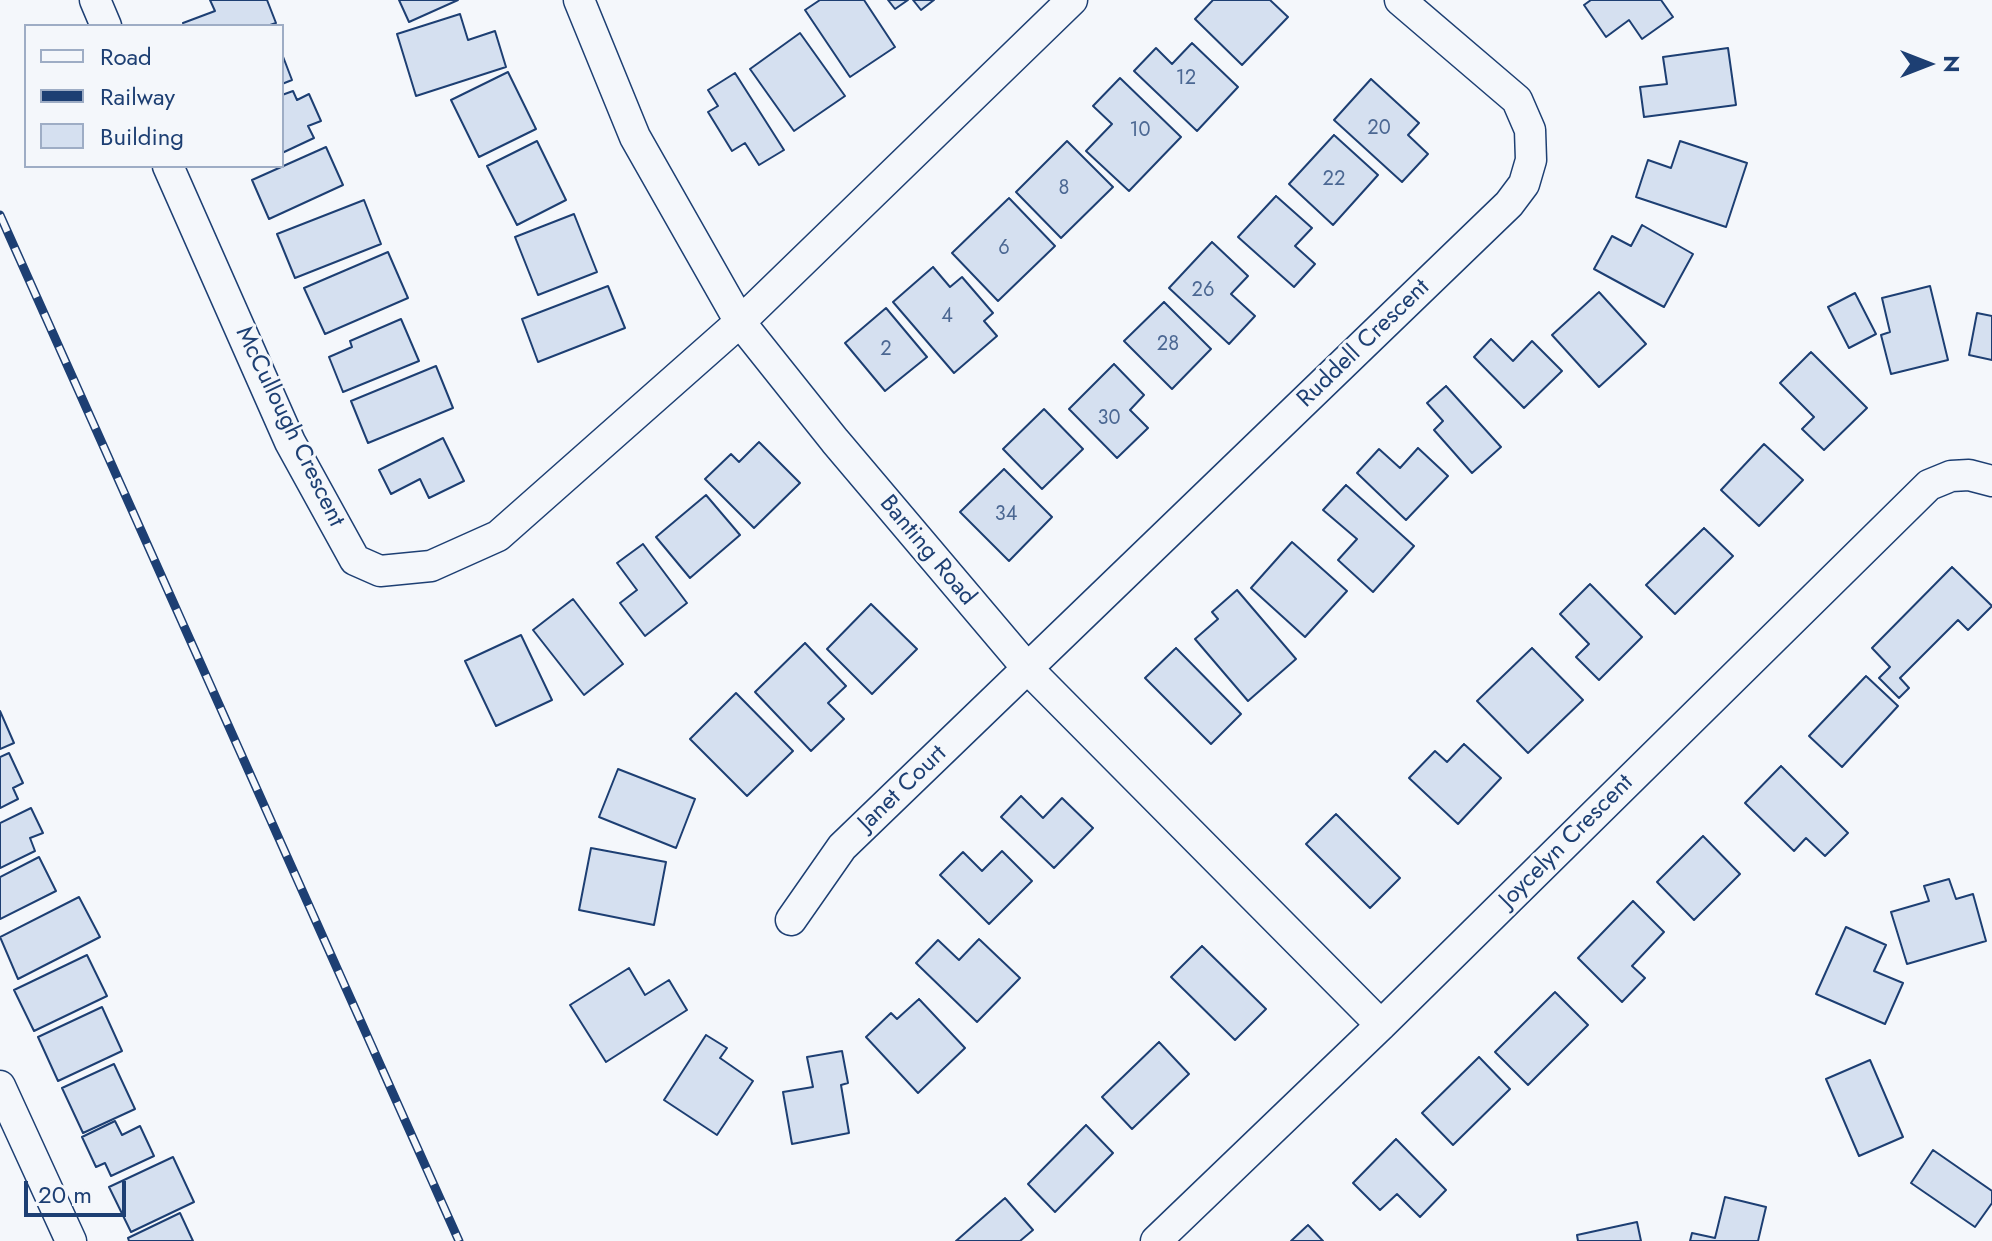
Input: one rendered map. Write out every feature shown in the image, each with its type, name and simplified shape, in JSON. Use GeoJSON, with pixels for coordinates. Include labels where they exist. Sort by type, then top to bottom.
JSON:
{"type":"FeatureCollection","features":[{"type":"Feature","properties":{"kind":"street"},"geometry":{"type":"LineString","coordinates":[[95,0],[105,24]]}},
{"type":"Feature","properties":{"kind":"street","name":"Banting Road"},"geometry":{"type":"LineString","coordinates":[[579,0],[635,137],[740,322],[835,441],[1028,669],[1381,1025]]}},
{"type":"Feature","properties":{"kind":"street"},"geometry":{"type":"LineString","coordinates":[[740,322],[1072,0]]}},
{"type":"Feature","properties":{"kind":"street","name":"Ruddell Crescent"},"geometry":{"type":"LineString","coordinates":[[1028,669],[1509,204],[1524,184],[1531,160],[1530,130],[1517,100],[1400,0]]}},
{"type":"Feature","properties":{"kind":"street","name":"McCullough Crescent"},"geometry":{"type":"LineString","coordinates":[[169,168],[290,442],[355,560],[380,571],[431,566],[498,536],[740,322]]}},
{"type":"Feature","properties":{"kind":"street","name":"Joycelyn Crescent"},"geometry":{"type":"LineString","coordinates":[[1156,1241],[1381,1025],[1929,485],[1960,475],[1992,481]]}},
{"type":"Feature","properties":{"kind":"street","name":"Janet Court"},"geometry":{"type":"LineString","coordinates":[[791,920],[842,847],[1028,669]]}},
{"type":"Feature","properties":{"kind":"street"},"geometry":{"type":"LineString","coordinates":[[0,1086],[71,1241]]}},
{"type":"Feature","properties":{"kind":"building"},"geometry":{"type":"Polygon","coordinates":[[[210,0],[267,0],[276,23],[183,24],[215,11],[210,0]]]}},
{"type":"Feature","properties":{"kind":"building"},"geometry":{"type":"Polygon","coordinates":[[[399,0],[458,0],[409,22],[399,0]]]}},
{"type":"Feature","properties":{"kind":"building"},"geometry":{"type":"Polygon","coordinates":[[[820,0],[864,0],[895,47],[850,77],[805,10],[820,0]]]}},
{"type":"Feature","properties":{"kind":"building"},"geometry":{"type":"Polygon","coordinates":[[[888,0],[908,0],[895,9],[888,0]]]}},
{"type":"Feature","properties":{"kind":"building"},"geometry":{"type":"Polygon","coordinates":[[[913,0],[934,0],[921,10],[913,0]]]}},
{"type":"Feature","properties":{"kind":"building"},"geometry":{"type":"Polygon","coordinates":[[[1213,0],[1270,0],[1288,17],[1242,65],[1195,19],[1213,0]]]}},
{"type":"Feature","properties":{"kind":"building"},"geometry":{"type":"Polygon","coordinates":[[[1591,0],[1661,0],[1673,17],[1642,39],[1629,20],[1606,37],[1584,5],[1591,0]]]}},
{"type":"Feature","properties":{"kind":"building"},"geometry":{"type":"Polygon","coordinates":[[[460,14],[468,40],[495,31],[506,67],[416,96],[397,34],[460,14]]]}},
{"type":"Feature","properties":{"kind":"building"},"geometry":{"type":"Polygon","coordinates":[[[800,33],[845,96],[794,131],[750,69],[800,33]]]}},
{"type":"Feature","properties":{"kind":"building"},"geometry":{"type":"Polygon","coordinates":[[[1192,43],[1238,87],[1197,131],[1134,71],[1156,48],[1172,64],[1192,43]]]}},
{"type":"Feature","properties":{"kind":"building"},"geometry":{"type":"Polygon","coordinates":[[[1728,48],[1736,105],[1644,117],[1640,87],[1667,84],[1663,57],[1728,48]]]}},
{"type":"Feature","properties":{"kind":"building"},"geometry":{"type":"Polygon","coordinates":[[[284,59],[292,80],[284,83],[284,59]]]}},
{"type":"Feature","properties":{"kind":"building"},"geometry":{"type":"Polygon","coordinates":[[[508,72],[536,129],[479,157],[451,100],[508,72]]]}},
{"type":"Feature","properties":{"kind":"building"},"geometry":{"type":"Polygon","coordinates":[[[735,73],[784,150],[759,165],[745,143],[732,151],[708,112],[718,106],[708,90],[735,73]]]}},
{"type":"Feature","properties":{"kind":"building"},"geometry":{"type":"Polygon","coordinates":[[[1120,78],[1181,137],[1129,191],[1086,151],[1112,124],[1093,106],[1120,78]]]}},
{"type":"Feature","properties":{"kind":"building"},"geometry":{"type":"Polygon","coordinates":[[[1371,79],[1419,123],[1408,135],[1428,154],[1402,182],[1334,120],[1371,79]]]}},
{"type":"Feature","properties":{"kind":"building"},"geometry":{"type":"Polygon","coordinates":[[[293,91],[297,100],[309,94],[321,121],[308,126],[314,138],[284,152],[284,94],[293,91]]]}},
{"type":"Feature","properties":{"kind":"building"},"geometry":{"type":"Polygon","coordinates":[[[1334,135],[1378,175],[1333,225],[1289,184],[1334,135]]]}},
{"type":"Feature","properties":{"kind":"building"},"geometry":{"type":"Polygon","coordinates":[[[537,141],[566,200],[517,225],[487,166],[537,141]]]}},
{"type":"Feature","properties":{"kind":"building"},"geometry":{"type":"Polygon","coordinates":[[[1067,141],[1113,187],[1061,238],[1016,192],[1067,141]]]}},
{"type":"Feature","properties":{"kind":"building"},"geometry":{"type":"Polygon","coordinates":[[[1680,141],[1747,163],[1726,227],[1636,197],[1648,160],[1671,168],[1680,141]]]}},
{"type":"Feature","properties":{"kind":"building"},"geometry":{"type":"Polygon","coordinates":[[[326,147],[343,185],[269,219],[252,180],[326,147]]]}},
{"type":"Feature","properties":{"kind":"building"},"geometry":{"type":"Polygon","coordinates":[[[1276,196],[1312,228],[1295,246],[1315,264],[1294,287],[1238,237],[1276,196]]]}},
{"type":"Feature","properties":{"kind":"building"},"geometry":{"type":"Polygon","coordinates":[[[1009,198],[1055,246],[998,301],[952,253],[1009,198]]]}},
{"type":"Feature","properties":{"kind":"building"},"geometry":{"type":"Polygon","coordinates":[[[364,200],[381,244],[295,278],[277,234],[364,200]]]}},
{"type":"Feature","properties":{"kind":"building"},"geometry":{"type":"Polygon","coordinates":[[[574,214],[597,272],[538,295],[515,237],[574,214]]]}},
{"type":"Feature","properties":{"kind":"building"},"geometry":{"type":"Polygon","coordinates":[[[1642,225],[1693,254],[1664,307],[1594,269],[1612,236],[1631,246],[1642,225]]]}},
{"type":"Feature","properties":{"kind":"building"},"geometry":{"type":"Polygon","coordinates":[[[1212,242],[1248,276],[1231,294],[1255,316],[1229,344],[1169,288],[1212,242]]]}},
{"type":"Feature","properties":{"kind":"building"},"geometry":{"type":"Polygon","coordinates":[[[388,252],[408,298],[325,334],[304,288],[388,252]]]}},
{"type":"Feature","properties":{"kind":"building"},"geometry":{"type":"Polygon","coordinates":[[[933,267],[950,287],[962,277],[993,313],[984,321],[997,336],[954,373],[893,302],[933,267]]]}},
{"type":"Feature","properties":{"kind":"building"},"geometry":{"type":"Polygon","coordinates":[[[608,286],[625,328],[538,362],[522,319],[608,286]]]}},
{"type":"Feature","properties":{"kind":"building"},"geometry":{"type":"Polygon","coordinates":[[[1930,286],[1948,360],[1891,374],[1881,335],[1890,332],[1882,298],[1930,286]]]}},
{"type":"Feature","properties":{"kind":"building"},"geometry":{"type":"Polygon","coordinates":[[[1599,292],[1646,344],[1599,387],[1552,335],[1599,292]]]}},
{"type":"Feature","properties":{"kind":"building"},"geometry":{"type":"Polygon","coordinates":[[[1855,293],[1876,334],[1849,348],[1828,307],[1855,293]]]}},
{"type":"Feature","properties":{"kind":"building"},"geometry":{"type":"Polygon","coordinates":[[[1164,302],[1211,349],[1172,389],[1124,341],[1164,302]]]}},
{"type":"Feature","properties":{"kind":"building"},"geometry":{"type":"Polygon","coordinates":[[[886,308],[927,357],[885,391],[845,343],[886,308]]]}},
{"type":"Feature","properties":{"kind":"building"},"geometry":{"type":"Polygon","coordinates":[[[1977,313],[1992,316],[1992,360],[1969,355],[1977,313]]]}},
{"type":"Feature","properties":{"kind":"building"},"geometry":{"type":"Polygon","coordinates":[[[401,319],[419,361],[343,392],[329,357],[352,347],[350,341],[401,319]]]}},
{"type":"Feature","properties":{"kind":"building"},"geometry":{"type":"Polygon","coordinates":[[[1491,339],[1513,361],[1532,341],[1562,371],[1524,408],[1474,357],[1491,339]]]}},
{"type":"Feature","properties":{"kind":"building"},"geometry":{"type":"Polygon","coordinates":[[[1811,352],[1867,408],[1824,450],[1802,429],[1814,417],[1780,383],[1811,352]]]}},
{"type":"Feature","properties":{"kind":"building"},"geometry":{"type":"Polygon","coordinates":[[[1114,364],[1144,395],[1130,410],[1148,428],[1117,458],[1069,409],[1114,364]]]}},
{"type":"Feature","properties":{"kind":"building"},"geometry":{"type":"Polygon","coordinates":[[[436,366],[453,408],[368,443],[351,401],[436,366]]]}},
{"type":"Feature","properties":{"kind":"building"},"geometry":{"type":"Polygon","coordinates":[[[1446,386],[1501,447],[1472,473],[1434,430],[1443,421],[1427,403],[1446,386]]]}},
{"type":"Feature","properties":{"kind":"building"},"geometry":{"type":"Polygon","coordinates":[[[1044,409],[1083,449],[1042,489],[1003,449],[1044,409]]]}},
{"type":"Feature","properties":{"kind":"building"},"geometry":{"type":"Polygon","coordinates":[[[443,438],[464,481],[429,498],[420,479],[391,494],[379,470],[443,438]]]}},
{"type":"Feature","properties":{"kind":"building"},"geometry":{"type":"Polygon","coordinates":[[[759,442],[800,483],[754,528],[705,479],[731,454],[739,462],[759,442]]]}},
{"type":"Feature","properties":{"kind":"building"},"geometry":{"type":"Polygon","coordinates":[[[1764,444],[1803,480],[1759,526],[1721,490],[1764,444]]]}},
{"type":"Feature","properties":{"kind":"building"},"geometry":{"type":"Polygon","coordinates":[[[1418,448],[1448,476],[1406,520],[1357,473],[1379,449],[1400,468],[1418,448]]]}},
{"type":"Feature","properties":{"kind":"building"},"geometry":{"type":"Polygon","coordinates":[[[1004,469],[1052,517],[1009,561],[960,512],[1004,469]]]}},
{"type":"Feature","properties":{"kind":"building"},"geometry":{"type":"Polygon","coordinates":[[[1346,485],[1414,546],[1373,592],[1338,560],[1357,539],[1323,510],[1346,485]]]}},
{"type":"Feature","properties":{"kind":"building"},"geometry":{"type":"Polygon","coordinates":[[[706,495],[740,535],[690,578],[656,537],[706,495]]]}},
{"type":"Feature","properties":{"kind":"building"},"geometry":{"type":"Polygon","coordinates":[[[1704,528],[1733,556],[1675,614],[1646,585],[1704,528]]]}},
{"type":"Feature","properties":{"kind":"building"},"geometry":{"type":"Polygon","coordinates":[[[1292,542],[1347,591],[1305,637],[1251,588],[1292,542]]]}},
{"type":"Feature","properties":{"kind":"building"},"geometry":{"type":"Polygon","coordinates":[[[643,544],[687,603],[645,636],[620,603],[637,590],[617,563],[643,544]]]}},
{"type":"Feature","properties":{"kind":"building"},"geometry":{"type":"Polygon","coordinates":[[[1952,567],[1992,606],[1968,630],[1958,620],[1900,678],[1909,688],[1899,698],[1879,678],[1890,667],[1872,648],[1952,567]]]}},
{"type":"Feature","properties":{"kind":"building"},"geometry":{"type":"Polygon","coordinates":[[[1590,584],[1642,637],[1599,680],[1576,657],[1589,644],[1560,614],[1590,584]]]}},
{"type":"Feature","properties":{"kind":"building"},"geometry":{"type":"Polygon","coordinates":[[[1237,590],[1296,659],[1248,701],[1195,639],[1218,619],[1212,612],[1237,590]]]}},
{"type":"Feature","properties":{"kind":"building"},"geometry":{"type":"Polygon","coordinates":[[[573,599],[623,664],[584,695],[533,630],[573,599]]]}},
{"type":"Feature","properties":{"kind":"building"},"geometry":{"type":"Polygon","coordinates":[[[871,604],[917,649],[872,694],[827,649],[871,604]]]}},
{"type":"Feature","properties":{"kind":"building"},"geometry":{"type":"Polygon","coordinates":[[[521,635],[552,700],[496,726],[465,661],[521,635]]]}},
{"type":"Feature","properties":{"kind":"building"},"geometry":{"type":"Polygon","coordinates":[[[805,643],[846,686],[828,703],[844,719],[811,751],[755,692],[805,643]]]}},
{"type":"Feature","properties":{"kind":"building"},"geometry":{"type":"Polygon","coordinates":[[[1176,648],[1241,714],[1211,744],[1145,678],[1176,648]]]}},
{"type":"Feature","properties":{"kind":"building"},"geometry":{"type":"Polygon","coordinates":[[[1532,648],[1583,700],[1528,753],[1477,701],[1532,648]]]}},
{"type":"Feature","properties":{"kind":"building"},"geometry":{"type":"Polygon","coordinates":[[[1866,676],[1898,706],[1842,767],[1809,736],[1866,676]]]}},
{"type":"Feature","properties":{"kind":"building"},"geometry":{"type":"Polygon","coordinates":[[[736,693],[793,751],[747,796],[690,739],[736,693]]]}},
{"type":"Feature","properties":{"kind":"building"},"geometry":{"type":"Polygon","coordinates":[[[0,711],[14,743],[0,749],[0,711]]]}},
{"type":"Feature","properties":{"kind":"building"},"geometry":{"type":"Polygon","coordinates":[[[1464,744],[1501,778],[1458,824],[1409,778],[1435,751],[1447,762],[1464,744]]]}},
{"type":"Feature","properties":{"kind":"building"},"geometry":{"type":"Polygon","coordinates":[[[9,753],[23,783],[13,788],[18,799],[0,808],[0,757],[9,753]]]}},
{"type":"Feature","properties":{"kind":"building"},"geometry":{"type":"Polygon","coordinates":[[[1781,766],[1848,833],[1825,856],[1806,838],[1794,851],[1745,803],[1781,766]]]}},
{"type":"Feature","properties":{"kind":"building"},"geometry":{"type":"Polygon","coordinates":[[[618,769],[695,799],[676,848],[599,817],[618,769]]]}},
{"type":"Feature","properties":{"kind":"building"},"geometry":{"type":"Polygon","coordinates":[[[1021,796],[1043,818],[1062,798],[1093,828],[1054,868],[1001,817],[1021,796]]]}},
{"type":"Feature","properties":{"kind":"building"},"geometry":{"type":"Polygon","coordinates":[[[31,808],[43,833],[30,838],[35,851],[0,868],[0,823],[31,808]]]}},
{"type":"Feature","properties":{"kind":"building"},"geometry":{"type":"Polygon","coordinates":[[[1336,814],[1400,878],[1370,908],[1306,844],[1336,814]]]}},
{"type":"Feature","properties":{"kind":"building"},"geometry":{"type":"Polygon","coordinates":[[[1703,836],[1740,874],[1694,920],[1657,882],[1703,836]]]}},
{"type":"Feature","properties":{"kind":"building"},"geometry":{"type":"Polygon","coordinates":[[[591,848],[666,862],[654,925],[579,910],[591,848]]]}},
{"type":"Feature","properties":{"kind":"building"},"geometry":{"type":"Polygon","coordinates":[[[1002,851],[1032,881],[989,924],[940,875],[963,852],[982,871],[1002,851]]]}},
{"type":"Feature","properties":{"kind":"building"},"geometry":{"type":"Polygon","coordinates":[[[39,857],[56,891],[0,919],[0,877],[39,857]]]}},
{"type":"Feature","properties":{"kind":"building"},"geometry":{"type":"Polygon","coordinates":[[[1949,879],[1956,899],[1973,894],[1986,941],[1907,964],[1891,912],[1929,901],[1924,886],[1949,879]]]}},
{"type":"Feature","properties":{"kind":"building"},"geometry":{"type":"Polygon","coordinates":[[[79,897],[100,937],[18,979],[0,937],[79,897]]]}},
{"type":"Feature","properties":{"kind":"building"},"geometry":{"type":"Polygon","coordinates":[[[1633,901],[1664,932],[1632,966],[1645,978],[1622,1002],[1578,958],[1633,901]]]}},
{"type":"Feature","properties":{"kind":"building"},"geometry":{"type":"Polygon","coordinates":[[[1846,927],[1886,945],[1874,971],[1903,983],[1885,1024],[1816,994],[1846,927]]]}},
{"type":"Feature","properties":{"kind":"building"},"geometry":{"type":"Polygon","coordinates":[[[979,939],[1020,978],[977,1022],[916,963],[938,940],[959,960],[979,939]]]}},
{"type":"Feature","properties":{"kind":"building"},"geometry":{"type":"Polygon","coordinates":[[[1202,946],[1266,1009],[1235,1040],[1171,977],[1202,946]]]}},
{"type":"Feature","properties":{"kind":"building"},"geometry":{"type":"Polygon","coordinates":[[[87,955],[107,996],[34,1031],[14,990],[87,955]]]}},
{"type":"Feature","properties":{"kind":"building"},"geometry":{"type":"Polygon","coordinates":[[[629,968],[645,995],[669,980],[687,1010],[606,1062],[570,1005],[629,968]]]}},
{"type":"Feature","properties":{"kind":"building"},"geometry":{"type":"Polygon","coordinates":[[[1555,992],[1588,1025],[1528,1085],[1495,1052],[1555,992]]]}},
{"type":"Feature","properties":{"kind":"building"},"geometry":{"type":"Polygon","coordinates":[[[919,999],[965,1048],[918,1093],[866,1037],[891,1013],[897,1019],[919,999]]]}},
{"type":"Feature","properties":{"kind":"building"},"geometry":{"type":"Polygon","coordinates":[[[102,1007],[122,1051],[58,1081],[38,1037],[102,1007]]]}},
{"type":"Feature","properties":{"kind":"building"},"geometry":{"type":"Polygon","coordinates":[[[706,1035],[727,1048],[720,1058],[753,1081],[717,1135],[664,1100],[706,1035]]]}},
{"type":"Feature","properties":{"kind":"building"},"geometry":{"type":"Polygon","coordinates":[[[1159,1042],[1189,1074],[1132,1129],[1102,1097],[1159,1042]]]}},
{"type":"Feature","properties":{"kind":"building"},"geometry":{"type":"Polygon","coordinates":[[[842,1051],[848,1083],[841,1085],[849,1133],[792,1144],[783,1092],[813,1087],[807,1057],[842,1051]]]}},
{"type":"Feature","properties":{"kind":"building"},"geometry":{"type":"Polygon","coordinates":[[[1479,1057],[1510,1089],[1453,1145],[1422,1113],[1479,1057]]]}},
{"type":"Feature","properties":{"kind":"building"},"geometry":{"type":"Polygon","coordinates":[[[1870,1060],[1903,1137],[1859,1156],[1826,1079],[1870,1060]]]}},
{"type":"Feature","properties":{"kind":"building"},"geometry":{"type":"Polygon","coordinates":[[[114,1064],[135,1109],[83,1133],[62,1088],[114,1064]]]}},
{"type":"Feature","properties":{"kind":"building"},"geometry":{"type":"Polygon","coordinates":[[[115,1121],[122,1135],[140,1126],[154,1156],[111,1176],[105,1163],[96,1167],[82,1137],[115,1121]]]}},
{"type":"Feature","properties":{"kind":"building"},"geometry":{"type":"Polygon","coordinates":[[[1086,1125],[1113,1153],[1055,1212],[1028,1184],[1086,1125]]]}},
{"type":"Feature","properties":{"kind":"building"},"geometry":{"type":"Polygon","coordinates":[[[1396,1139],[1446,1190],[1420,1217],[1397,1194],[1380,1210],[1353,1183],[1396,1139]]]}},
{"type":"Feature","properties":{"kind":"building"},"geometry":{"type":"Polygon","coordinates":[[[1933,1150],[1992,1191],[1992,1203],[1975,1227],[1911,1183],[1933,1150]]]}},
{"type":"Feature","properties":{"kind":"building"},"geometry":{"type":"Polygon","coordinates":[[[173,1157],[194,1202],[131,1232],[109,1187],[173,1157]]]}},
{"type":"Feature","properties":{"kind":"building"},"geometry":{"type":"Polygon","coordinates":[[[1725,1197],[1766,1207],[1758,1241],[1690,1241],[1692,1233],[1715,1238],[1725,1197]]]}},
{"type":"Feature","properties":{"kind":"building"},"geometry":{"type":"Polygon","coordinates":[[[1005,1198],[1033,1230],[1020,1241],[956,1241],[1005,1198]]]}},
{"type":"Feature","properties":{"kind":"building"},"geometry":{"type":"Polygon","coordinates":[[[180,1213],[193,1241],[129,1241],[128,1238],[180,1213]]]}},
{"type":"Feature","properties":{"kind":"building"},"geometry":{"type":"Polygon","coordinates":[[[1637,1222],[1641,1241],[1578,1241],[1577,1235],[1637,1222]]]}},
{"type":"Feature","properties":{"kind":"building"},"geometry":{"type":"Polygon","coordinates":[[[1308,1225],[1323,1241],[1291,1241],[1308,1225]]]}},
{"type":"Feature","properties":{"kind":"railway"},"geometry":{"type":"LineString","coordinates":[[0,215],[459,1241]]}}]}
